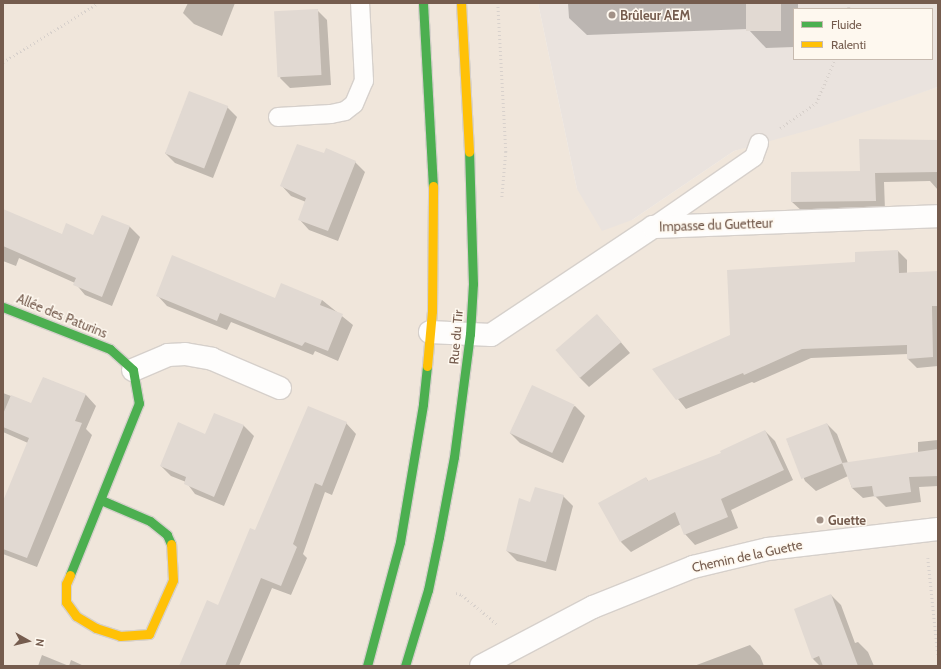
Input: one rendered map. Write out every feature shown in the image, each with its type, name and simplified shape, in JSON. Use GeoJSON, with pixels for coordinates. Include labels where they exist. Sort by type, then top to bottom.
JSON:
{"type":"FeatureCollection","features":[{"type":"Feature","properties":{"kind":"main road","name":"Rue du Tir"},"geometry":{"type":"LineString","coordinates":[[368,664],[400,542],[423,404],[430,332],[435,215],[423,3]]}},
{"type":"Feature","properties":{"kind":"main road","name":"Rue du Tir"},"geometry":{"type":"LineString","coordinates":[[405,666],[428,590],[439,537],[454,457],[470,334],[473,284],[472,197],[461,3]]}},
{"type":"Feature","properties":{"kind":"main road","name":"Allée des Paturins"},"geometry":{"type":"LineString","coordinates":[[3,307],[110,349],[133,370]]}},
{"type":"Feature","properties":{"kind":"main road"},"geometry":{"type":"LineString","coordinates":[[101,500],[150,522],[167,535],[173,550],[174,580],[148,634],[134,637],[120,636],[96,628],[76,616],[66,602],[66,584],[139,403],[133,370]]}},
{"type":"Feature","properties":{"kind":"main road"},"geometry":{"type":"LineString","coordinates":[[368,664],[379,664]]}},
{"type":"Feature","properties":{"kind":"street","name":"Impasse du Guetteur"},"geometry":{"type":"LineString","coordinates":[[430,332],[491,335],[653,227],[938,216]]}},
{"type":"Feature","properties":{"kind":"street"},"geometry":{"type":"LineString","coordinates":[[133,370],[168,355],[184,354],[212,359],[280,388]]}},
{"type":"Feature","properties":{"kind":"street","name":"Chemin de la Guette"},"geometry":{"type":"LineString","coordinates":[[481,666],[593,607],[693,567],[775,548],[938,529]]}},
{"type":"Feature","properties":{"kind":"lane"},"geometry":{"type":"LineString","coordinates":[[278,117],[331,114],[345,111],[354,104],[364,81],[360,3]]}},
{"type":"Feature","properties":{"kind":"lane"},"geometry":{"type":"LineString","coordinates":[[653,227],[754,157],[759,143]]}},
{"type":"Feature","properties":{"kind":"path"},"geometry":{"type":"LineString","coordinates":[[3,62],[98,3]]}},
{"type":"Feature","properties":{"kind":"path"},"geometry":{"type":"LineString","coordinates":[[759,143],[816,103],[835,60]]}},
{"type":"Feature","properties":{"kind":"path"},"geometry":{"type":"LineString","coordinates":[[928,551],[938,655]]}},
{"type":"Feature","properties":{"kind":"path"},"geometry":{"type":"LineString","coordinates":[[449,592],[462,595],[497,624],[510,651]]}},
{"type":"Feature","properties":{"kind":"shaded area"},"geometry":{"type":"Polygon","coordinates":[[[3,3],[538,3],[577,189],[632,220],[734,151],[938,87],[938,666],[3,666],[3,3]]]}},
{"type":"Feature","properties":{"kind":"shaded area"},"geometry":{"type":"Polygon","coordinates":[[[538,3],[938,3],[938,87],[820,127],[734,151],[632,220],[602,231],[577,189],[538,3]]]}},
{"type":"Feature","properties":{"kind":"building"},"geometry":{"type":"Polygon","coordinates":[[[746,3],[781,3],[781,31],[746,31],[746,3]]]}},
{"type":"Feature","properties":{"kind":"building"},"geometry":{"type":"Polygon","coordinates":[[[318,9],[321,75],[278,77],[274,11],[318,9]]]}},
{"type":"Feature","properties":{"kind":"building"},"geometry":{"type":"Polygon","coordinates":[[[189,91],[228,106],[204,169],[165,154],[189,91]]]}},
{"type":"Feature","properties":{"kind":"building"},"geometry":{"type":"Polygon","coordinates":[[[859,139],[938,140],[938,172],[875,173],[876,201],[791,202],[791,172],[860,171],[859,139]]]}},
{"type":"Feature","properties":{"kind":"building"},"geometry":{"type":"Polygon","coordinates":[[[297,144],[324,153],[326,148],[356,161],[328,231],[298,220],[306,198],[280,186],[297,144]]]}},
{"type":"Feature","properties":{"kind":"building"},"geometry":{"type":"Polygon","coordinates":[[[3,209],[62,234],[66,223],[93,235],[102,215],[130,226],[102,297],[73,285],[76,278],[3,246],[3,209]]]}},
{"type":"Feature","properties":{"kind":"building"},"geometry":{"type":"Polygon","coordinates":[[[898,250],[899,273],[938,271],[938,306],[932,306],[933,357],[907,359],[907,345],[802,349],[744,375],[743,373],[676,400],[652,369],[730,335],[727,270],[855,262],[855,252],[898,250]]]}},
{"type":"Feature","properties":{"kind":"building"},"geometry":{"type":"Polygon","coordinates":[[[172,255],[275,298],[281,283],[322,300],[320,305],[343,314],[328,351],[305,342],[302,346],[220,313],[217,321],[156,296],[172,255]]]}},
{"type":"Feature","properties":{"kind":"building"},"geometry":{"type":"Polygon","coordinates":[[[597,314],[621,342],[580,378],[555,350],[597,314]]]}},
{"type":"Feature","properties":{"kind":"building"},"geometry":{"type":"Polygon","coordinates":[[[43,377],[86,394],[75,421],[82,423],[27,558],[3,549],[3,501],[29,438],[3,427],[3,414],[11,395],[31,403],[43,377]]]}},
{"type":"Feature","properties":{"kind":"building"},"geometry":{"type":"Polygon","coordinates":[[[532,385],[575,405],[552,453],[510,433],[532,385]]]}},
{"type":"Feature","properties":{"kind":"building"},"geometry":{"type":"Polygon","coordinates":[[[308,406],[347,422],[322,486],[315,483],[293,544],[297,547],[281,586],[261,578],[225,666],[179,666],[207,600],[218,605],[250,528],[255,530],[308,406]]]}},
{"type":"Feature","properties":{"kind":"building"},"geometry":{"type":"Polygon","coordinates":[[[214,413],[244,425],[214,497],[184,484],[186,477],[160,466],[178,422],[205,434],[214,413]]]}},
{"type":"Feature","properties":{"kind":"building"},"geometry":{"type":"Polygon","coordinates":[[[827,423],[842,463],[801,479],[786,439],[827,423]]]}},
{"type":"Feature","properties":{"kind":"building"},"geometry":{"type":"Polygon","coordinates":[[[765,430],[784,470],[721,499],[728,517],[684,535],[675,512],[620,542],[598,503],[646,477],[648,481],[721,453],[720,451],[765,430]]]}},
{"type":"Feature","properties":{"kind":"building"},"geometry":{"type":"Polygon","coordinates":[[[938,449],[938,476],[909,477],[911,492],[874,497],[872,486],[852,488],[842,463],[938,449]]]}},
{"type":"Feature","properties":{"kind":"building"},"geometry":{"type":"Polygon","coordinates":[[[535,487],[564,495],[546,562],[506,551],[519,498],[530,502],[535,487]]]}},
{"type":"Feature","properties":{"kind":"building"},"geometry":{"type":"Polygon","coordinates":[[[831,594],[858,666],[823,666],[819,656],[812,659],[794,609],[831,594]]]}},
{"type":"Feature","properties":{"kind":"traffic: fast"},"geometry":{"type":"LineString","coordinates":[[423,3],[433,186]]}},
{"type":"Feature","properties":{"kind":"traffic: fast"},"geometry":{"type":"LineString","coordinates":[[405,666],[428,590],[439,537],[454,457],[470,334],[473,284],[469,152]]}},
{"type":"Feature","properties":{"kind":"traffic: fast"},"geometry":{"type":"LineString","coordinates":[[3,307],[110,349],[133,370],[139,403],[70,575]]}},
{"type":"Feature","properties":{"kind":"traffic: fast"},"geometry":{"type":"LineString","coordinates":[[367,666],[400,542],[423,404],[427,366]]}},
{"type":"Feature","properties":{"kind":"traffic: fast"},"geometry":{"type":"LineString","coordinates":[[101,500],[150,521],[167,535],[171,544]]}},
{"type":"Feature","properties":{"kind":"traffic: slow"},"geometry":{"type":"LineString","coordinates":[[461,3],[469,152]]}},
{"type":"Feature","properties":{"kind":"traffic: slow"},"geometry":{"type":"LineString","coordinates":[[427,366],[432,311],[433,186]]}},
{"type":"Feature","properties":{"kind":"traffic: slow"},"geometry":{"type":"LineString","coordinates":[[70,575],[66,584],[66,602],[76,616],[96,628],[120,636],[149,634],[173,580],[171,544]]}},
{"type":"Feature","properties":{"kind":"place","name":"Brûleur AEM"},"geometry":{"type":"Point","coordinates":[612,15]}},
{"type":"Feature","properties":{"kind":"place","name":"Guette"},"geometry":{"type":"Point","coordinates":[820,520]}}]}
